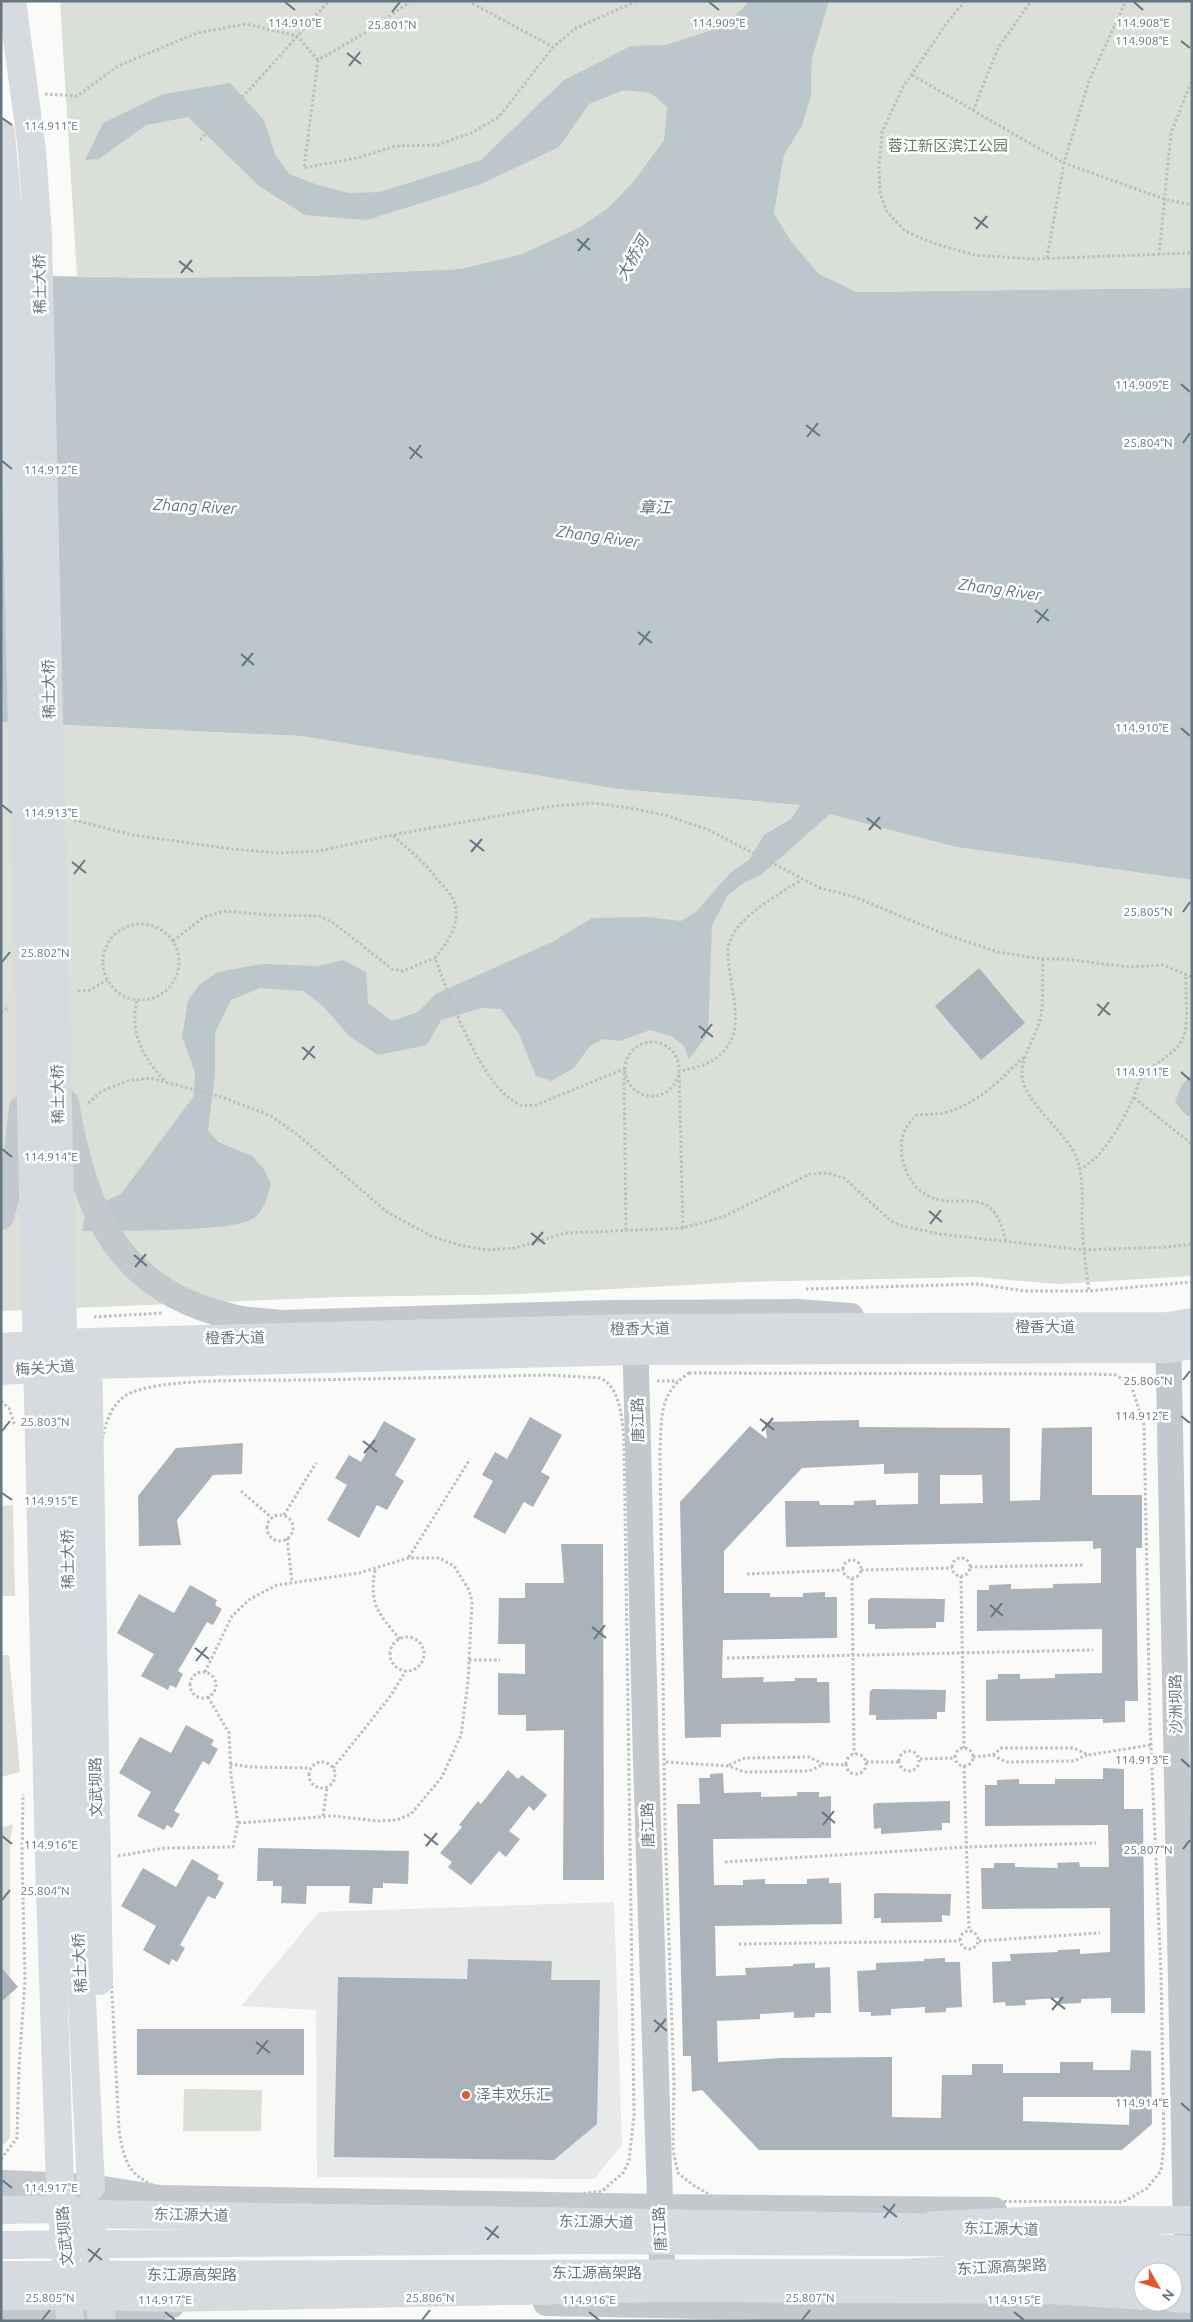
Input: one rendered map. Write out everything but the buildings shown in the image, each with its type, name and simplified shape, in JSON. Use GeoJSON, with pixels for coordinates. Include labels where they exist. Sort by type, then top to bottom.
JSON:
{"type":"FeatureCollection","features":[{"type":"Feature","properties":{"kind":"main road","name":"稀土大桥"},"geometry":{"type":"LineString","coordinates":[[12,1],[32,150],[38,235],[57,1049],[62,2197]]}},
{"type":"Feature","properties":{"kind":"main road","name":"稀土大桥"},"geometry":{"type":"LineString","coordinates":[[1,132],[10,230],[30,1048],[62,1858],[91,2200]]}},
{"type":"Feature","properties":{"kind":"main road","name":"橙香大道"},"geometry":{"type":"LineString","coordinates":[[89,1353],[635,1340],[981,1327],[1180,1336]]}},
{"type":"Feature","properties":{"kind":"main road","name":"橙香大道"},"geometry":{"type":"LineString","coordinates":[[635,1340],[1180,1336]]}},
{"type":"Feature","properties":{"kind":"main road","name":"梅关大道"},"geometry":{"type":"LineString","coordinates":[[12,1358],[89,1353]]}},
{"type":"Feature","properties":{"kind":"main road","name":"文武坝路"},"geometry":{"type":"LineString","coordinates":[[89,1353],[102,2143],[91,2200],[101,2311]]}},
{"type":"Feature","properties":{"kind":"main road","name":"文武坝路"},"geometry":{"type":"LineString","coordinates":[[12,1358],[26,1412],[40,2137],[62,2197],[70,2311]]}},
{"type":"Feature","properties":{"kind":"main road","name":"东江源大道"},"geometry":{"type":"LineString","coordinates":[[1,2210],[62,2197],[91,2200],[660,2215],[1190,2225]]}},
{"type":"Feature","properties":{"kind":"main road"},"geometry":{"type":"LineString","coordinates":[[1,2245],[582,2240],[1050,2220],[1190,2225]]}},
{"type":"Feature","properties":{"kind":"main road","name":"东江源高架路"},"geometry":{"type":"LineString","coordinates":[[1,2274],[904,2272],[1052,2264],[1192,2273]]}},
{"type":"Feature","properties":{"kind":"main road"},"geometry":{"type":"LineString","coordinates":[[904,2272],[1133,2285]]}},
{"type":"Feature","properties":{"kind":"main road"},"geometry":{"type":"LineString","coordinates":[[1,2296],[70,2311],[101,2311],[170,2298],[663,2304],[1052,2290],[1133,2295]]}},
{"type":"Feature","properties":{"kind":"street"},"geometry":{"type":"LineString","coordinates":[[1,1217],[16,1166],[30,1048]]}},
{"type":"Feature","properties":{"kind":"street"},"geometry":{"type":"LineString","coordinates":[[57,1049],[73,1142],[86,1188],[105,1229],[119,1252],[138,1272],[160,1288],[188,1301],[233,1317],[282,1323],[610,1313],[798,1312],[981,1327]]}},
{"type":"Feature","properties":{"kind":"street","name":"沙洲坝路"},"geometry":{"type":"LineString","coordinates":[[1180,1336],[1176,1741],[1190,2225]]}},
{"type":"Feature","properties":{"kind":"street","name":"唐江路"},"geometry":{"type":"LineString","coordinates":[[635,1340],[655,1761],[660,2215],[663,2304]]}},
{"type":"Feature","properties":{"kind":"street"},"geometry":{"type":"LineString","coordinates":[[2,2175],[62,2197]]}},
{"type":"Feature","properties":{"kind":"street"},"geometry":{"type":"LineString","coordinates":[[663,2304],[1192,2315]]}},
{"type":"Feature","properties":{"kind":"street"},"geometry":{"type":"LineString","coordinates":[[1,2318],[70,2311]]}},
{"type":"Feature","properties":{"kind":"path"},"geometry":{"type":"LineString","coordinates":[[200,140],[250,90],[329,1]]}},
{"type":"Feature","properties":{"kind":"path"},"geometry":{"type":"LineString","coordinates":[[318,60],[370,30],[411,1]]}},
{"type":"Feature","properties":{"kind":"path"},"geometry":{"type":"LineString","coordinates":[[468,1],[553,47]]}},
{"type":"Feature","properties":{"kind":"path"},"geometry":{"type":"LineString","coordinates":[[39,94],[77,96],[118,66],[197,33],[246,24],[297,36],[318,60],[304,168],[362,157],[395,146],[438,145],[471,133],[499,117],[553,47],[576,28],[637,1]]}},
{"type":"Feature","properties":{"kind":"path"},"geometry":{"type":"LineString","coordinates":[[965,1],[949,20],[903,87],[882,132],[879,168],[880,193],[887,212],[905,231],[933,243],[974,256],[1047,258],[1192,253]]}},
{"type":"Feature","properties":{"kind":"path"},"geometry":{"type":"LineString","coordinates":[[973,110],[998,48],[1030,1]]}},
{"type":"Feature","properties":{"kind":"path"},"geometry":{"type":"LineString","coordinates":[[1047,258],[1064,164],[1089,81],[1126,1]]}},
{"type":"Feature","properties":{"kind":"path"},"geometry":{"type":"LineString","coordinates":[[912,75],[1064,164],[1164,199],[1192,205]]}},
{"type":"Feature","properties":{"kind":"path"},"geometry":{"type":"LineString","coordinates":[[1159,255],[1171,133],[1192,80]]}},
{"type":"Feature","properties":{"kind":"path"},"geometry":{"type":"LineString","coordinates":[[66,818],[133,835],[232,849],[280,853],[319,851],[392,835],[553,806],[594,803],[665,815],[709,830],[820,888],[855,897],[944,934],[998,952],[1043,959],[1066,959],[1129,967],[1163,965],[1192,977]]}},
{"type":"Feature","properties":{"kind":"path"},"geometry":{"type":"LineString","coordinates":[[173,941],[204,917],[224,912],[270,916],[320,916],[335,924],[392,969],[403,971],[434,958],[446,945],[454,930],[457,914],[453,899],[426,865],[392,835]]}},
{"type":"Feature","properties":{"kind":"path"},"geometry":{"type":"LineString","coordinates":[[624,1069],[625,1077],[635,1091],[650,1097],[666,1093],[672,1087],[679,1072],[714,1060],[726,1049],[735,1034],[735,1010],[728,958],[730,941],[737,928],[752,913],[802,880]]}},
{"type":"Feature","properties":{"kind":"path"},"geometry":{"type":"LineString","coordinates":[[138,924],[159,928],[173,941],[178,949],[179,968],[171,986],[156,998],[137,1000],[120,994],[107,980],[103,960],[110,940],[118,932],[138,924]]}},
{"type":"Feature","properties":{"kind":"path"},"geometry":{"type":"LineString","coordinates":[[434,958],[469,1039],[494,1085],[522,1105],[536,1105],[624,1069]]}},
{"type":"Feature","properties":{"kind":"path"},"geometry":{"type":"LineString","coordinates":[[1006,1241],[999,1218],[990,1208],[982,1203],[946,1201],[930,1197],[909,1180],[904,1167],[902,1134],[907,1124],[917,1115],[945,1113],[963,1107],[1004,1077],[1025,1056],[1033,1042],[1041,1017],[1043,959]]}},
{"type":"Feature","properties":{"kind":"path"},"geometry":{"type":"LineString","coordinates":[[1079,1169],[1094,1161],[1103,1150],[1134,1098],[1141,1078],[1150,1068],[1174,1051],[1184,1035],[1186,974]]}},
{"type":"Feature","properties":{"kind":"path"},"geometry":{"type":"LineString","coordinates":[[137,1000],[133,1016],[134,1029],[148,1060],[166,1081]]}},
{"type":"Feature","properties":{"kind":"path"},"geometry":{"type":"LineString","coordinates":[[626,1230],[624,1069],[630,1052],[636,1046],[654,1041],[670,1048],[676,1055],[679,1072],[683,1228]]}},
{"type":"Feature","properties":{"kind":"path"},"geometry":{"type":"LineString","coordinates":[[1025,1056],[1022,1075],[1027,1091],[1064,1136],[1077,1158],[1083,1185],[1084,1250],[1088,1291]]}},
{"type":"Feature","properties":{"kind":"path"},"geometry":{"type":"LineString","coordinates":[[182,1087],[222,1097],[271,1116],[298,1135],[387,1212],[433,1236],[459,1245],[486,1250],[515,1248],[566,1233],[683,1228],[723,1217],[810,1174],[828,1173],[844,1178],[890,1220],[899,1225],[939,1234],[1084,1250],[1192,1244]]}},
{"type":"Feature","properties":{"kind":"path"},"geometry":{"type":"LineString","coordinates":[[1134,1098],[1192,1144]]}},
{"type":"Feature","properties":{"kind":"path"},"geometry":{"type":"LineString","coordinates":[[689,1373],[1091,1374],[1116,1376],[1131,1385],[1144,1425],[1151,1745],[1161,1974],[1164,2144],[1162,2170],[1146,2189],[1123,2202],[719,2200],[692,2185],[678,2172],[673,2150],[674,2082],[655,1761],[661,1610],[662,1417],[668,1390],[689,1373]]}},
{"type":"Feature","properties":{"kind":"path"},"geometry":{"type":"LineString","coordinates":[[548,1375],[600,1378],[606,1381],[616,1397],[622,1416],[624,1440],[634,2115],[629,2161],[624,2173],[602,2191],[559,2197],[168,2191],[148,2184],[132,2173],[123,2156],[119,2130],[105,1858],[99,1461],[104,1428],[115,1407],[125,1396],[142,1389],[204,1382],[548,1375]]}},
{"type":"Feature","properties":{"kind":"path"},"geometry":{"type":"LineString","coordinates":[[1,1401],[9,1408],[16,1428]]}},
{"type":"Feature","properties":{"kind":"path"},"geometry":{"type":"LineString","coordinates":[[408,1558],[470,1459]]}},
{"type":"Feature","properties":{"kind":"path"},"geometry":{"type":"LineString","coordinates":[[287,1538],[276,1540],[268,1534],[268,1522],[272,1518],[284,1515],[316,1463]]}},
{"type":"Feature","properties":{"kind":"path"},"geometry":{"type":"LineString","coordinates":[[241,1491],[272,1518]]}},
{"type":"Feature","properties":{"kind":"path"},"geometry":{"type":"LineString","coordinates":[[284,1515],[289,1518],[293,1529],[287,1538],[292,1582]]}},
{"type":"Feature","properties":{"kind":"path"},"geometry":{"type":"LineString","coordinates":[[952,1568],[956,1559],[961,1557],[966,1559],[970,1567]]}},
{"type":"Feature","properties":{"kind":"path"},"geometry":{"type":"LineString","coordinates":[[205,1672],[232,1616],[250,1599],[277,1585],[375,1570],[408,1558],[439,1558],[454,1566],[472,1601],[469,1660],[461,1735],[442,1777],[411,1814],[397,1820],[378,1821],[323,1816],[238,1822]]}},
{"type":"Feature","properties":{"kind":"path"},"geometry":{"type":"LineString","coordinates":[[843,1570],[847,1562],[852,1560],[857,1561],[861,1570]]}},
{"type":"Feature","properties":{"kind":"path"},"geometry":{"type":"LineString","coordinates":[[970,1567],[1082,1564]]}},
{"type":"Feature","properties":{"kind":"path"},"geometry":{"type":"LineString","coordinates":[[961,1576],[968,1572],[970,1567]]}},
{"type":"Feature","properties":{"kind":"path"},"geometry":{"type":"LineString","coordinates":[[861,1570],[952,1568]]}},
{"type":"Feature","properties":{"kind":"path"},"geometry":{"type":"LineString","coordinates":[[952,1568],[953,1572],[961,1576]]}},
{"type":"Feature","properties":{"kind":"path"},"geometry":{"type":"LineString","coordinates":[[375,1570],[372,1588],[374,1604],[400,1639]]}},
{"type":"Feature","properties":{"kind":"path"},"geometry":{"type":"LineString","coordinates":[[747,1574],[843,1570]]}},
{"type":"Feature","properties":{"kind":"path"},"geometry":{"type":"LineString","coordinates":[[843,1570],[848,1577],[852,1578]]}},
{"type":"Feature","properties":{"kind":"path"},"geometry":{"type":"LineString","coordinates":[[852,1578],[860,1574],[861,1570]]}},
{"type":"Feature","properties":{"kind":"path"},"geometry":{"type":"LineString","coordinates":[[961,1576],[964,1748]]}},
{"type":"Feature","properties":{"kind":"path"},"geometry":{"type":"LineString","coordinates":[[852,1578],[854,1754]]}},
{"type":"Feature","properties":{"kind":"path"},"geometry":{"type":"LineString","coordinates":[[323,1816],[327,1787],[334,1779],[333,1768],[389,1698],[406,1671],[419,1666],[423,1661],[424,1648],[416,1639],[410,1637],[400,1639],[393,1645],[391,1658],[394,1664],[406,1671]]}},
{"type":"Feature","properties":{"kind":"path"},"geometry":{"type":"LineString","coordinates":[[727,1658],[1093,1650]]}},
{"type":"Feature","properties":{"kind":"path"},"geometry":{"type":"LineString","coordinates":[[469,1660],[500,1660]]}},
{"type":"Feature","properties":{"kind":"path"},"geometry":{"type":"LineString","coordinates":[[205,1672],[210,1674],[216,1683],[213,1693],[208,1697],[196,1696],[192,1691],[190,1685],[195,1675],[205,1672]]}},
{"type":"Feature","properties":{"kind":"path"},"geometry":{"type":"LineString","coordinates":[[105,1858],[165,1848],[233,1847],[238,1822],[230,1764],[229,1732],[208,1697]]}},
{"type":"Feature","properties":{"kind":"path"},"geometry":{"type":"LineString","coordinates":[[974,1757],[993,1755],[1006,1762],[1074,1761],[1088,1755],[1176,1741]]}},
{"type":"Feature","properties":{"kind":"path"},"geometry":{"type":"LineString","coordinates":[[964,1748],[972,1752],[974,1757]]}},
{"type":"Feature","properties":{"kind":"path"},"geometry":{"type":"LineString","coordinates":[[955,1758],[956,1753],[964,1748]]}},
{"type":"Feature","properties":{"kind":"path"},"geometry":{"type":"LineString","coordinates":[[993,1755],[1001,1748],[1074,1748],[1088,1755]]}},
{"type":"Feature","properties":{"kind":"path"},"geometry":{"type":"LineString","coordinates":[[908,1751],[917,1754],[920,1759],[919,1765],[910,1771],[905,1770],[899,1762],[900,1757],[908,1751]]}},
{"type":"Feature","properties":{"kind":"path"},"geometry":{"type":"LineString","coordinates":[[845,1766],[849,1756],[854,1754],[860,1754],[866,1762]]}},
{"type":"Feature","properties":{"kind":"path"},"geometry":{"type":"LineString","coordinates":[[729,1766],[745,1758],[809,1757],[824,1764],[845,1766],[852,1774],[857,1774],[862,1772],[866,1762]]}},
{"type":"Feature","properties":{"kind":"path"},"geometry":{"type":"LineString","coordinates":[[964,1766],[972,1762],[974,1757]]}},
{"type":"Feature","properties":{"kind":"path"},"geometry":{"type":"LineString","coordinates":[[920,1759],[955,1758]]}},
{"type":"Feature","properties":{"kind":"path"},"geometry":{"type":"LineString","coordinates":[[955,1758],[960,1765],[964,1766]]}},
{"type":"Feature","properties":{"kind":"path"},"geometry":{"type":"LineString","coordinates":[[655,1761],[729,1766],[744,1772],[809,1771],[824,1764]]}},
{"type":"Feature","properties":{"kind":"path"},"geometry":{"type":"LineString","coordinates":[[327,1787],[314,1786],[309,1774],[311,1768],[322,1762],[333,1768]]}},
{"type":"Feature","properties":{"kind":"path"},"geometry":{"type":"LineString","coordinates":[[866,1762],[899,1762]]}},
{"type":"Feature","properties":{"kind":"path"},"geometry":{"type":"LineString","coordinates":[[230,1764],[250,1767],[311,1768]]}},
{"type":"Feature","properties":{"kind":"path"},"geometry":{"type":"LineString","coordinates":[[964,1766],[969,1931]]}},
{"type":"Feature","properties":{"kind":"path"},"geometry":{"type":"LineString","coordinates":[[2,2175],[17,2138],[19,2067],[25,1980],[22,1860],[23,1790]]}},
{"type":"Feature","properties":{"kind":"path"},"geometry":{"type":"LineString","coordinates":[[726,1862],[967,1847],[1096,1844]]}},
{"type":"Feature","properties":{"kind":"path"},"geometry":{"type":"LineString","coordinates":[[960,1941],[965,1948],[969,1949],[977,1946],[978,1936],[969,1931]]}},
{"type":"Feature","properties":{"kind":"path"},"geometry":{"type":"LineString","coordinates":[[960,1941],[961,1936],[969,1931]]}},
{"type":"Feature","properties":{"kind":"path"},"geometry":{"type":"LineString","coordinates":[[978,1941],[1100,1933]]}},
{"type":"Feature","properties":{"kind":"path"},"geometry":{"type":"LineString","coordinates":[[739,1944],[960,1941]]}},
{"type":"Feature","properties":{"kind":"shaded area"},"geometry":{"type":"Polygon","coordinates":[[[614,1902],[622,2145],[594,2179],[317,2177],[316,2010],[241,2006],[319,1912],[614,1902]]]}},
{"type":"Feature","properties":{"kind":"green space","name":"蓉江新区滨江公园"},"geometry":{"type":"Polygon","coordinates":[[[60,1],[1192,1],[1192,288],[857,292],[819,274],[791,241],[774,213],[784,154],[802,126],[811,96],[812,58],[667,106],[664,140],[634,181],[608,208],[580,227],[522,254],[460,269],[306,276],[154,278],[77,276],[60,1]]]}},
{"type":"Feature","properties":{"kind":"green space"},"geometry":{"type":"Polygon","coordinates":[[[1,722],[301,736],[618,789],[800,805],[956,847],[1192,880],[1192,1276],[1057,1284],[976,1277],[744,1282],[519,1294],[339,1297],[1,1311],[1,722]]]}},
{"type":"Feature","properties":{"kind":"green space"},"geometry":{"type":"Polygon","coordinates":[[[13,1505],[15,1596],[1,1596],[1,1506],[13,1505]]]}},
{"type":"Feature","properties":{"kind":"green space"},"geometry":{"type":"Polygon","coordinates":[[[1,1655],[9,1655],[20,1772],[1,1777],[1,1655]]]}},
{"type":"Feature","properties":{"kind":"green space"},"geometry":{"type":"Polygon","coordinates":[[[13,1824],[10,1841],[10,2138],[1,2147],[1,1828],[13,1824]]]}},
{"type":"Feature","properties":{"kind":"green space"},"geometry":{"type":"Polygon","coordinates":[[[184,2089],[262,2090],[261,2131],[183,2131],[184,2089]]]}},
{"type":"Feature","properties":{"kind":"water","name":"章江"},"geometry":{"type":"Polygon","coordinates":[[[750,1],[829,1],[812,58],[811,96],[802,126],[784,155],[774,213],[791,241],[819,274],[857,292],[1192,288],[1192,880],[956,847],[830,814],[762,874],[745,882],[728,895],[712,925],[708,1034],[689,1059],[684,1046],[671,1036],[650,1030],[620,1041],[603,1039],[589,1047],[574,1068],[551,1081],[536,1076],[519,1034],[501,1009],[481,1008],[441,1020],[427,1045],[378,1055],[349,1036],[324,1007],[304,991],[260,988],[231,1000],[215,1033],[215,1074],[208,1130],[218,1142],[252,1156],[264,1169],[271,1184],[261,1211],[254,1218],[242,1223],[223,1226],[172,1230],[82,1231],[85,1217],[95,1206],[121,1194],[194,1096],[195,1072],[182,1037],[188,1000],[200,984],[218,972],[261,964],[318,966],[343,960],[366,972],[368,1003],[392,1021],[418,1012],[436,994],[552,942],[592,918],[647,917],[681,921],[696,912],[730,873],[749,860],[764,835],[791,819],[800,805],[618,789],[301,736],[1,722],[1,275],[154,278],[306,276],[460,269],[522,254],[580,227],[608,208],[634,181],[664,140],[667,107],[651,93],[624,90],[589,104],[559,147],[481,184],[367,220],[305,215],[259,186],[188,117],[146,125],[99,159],[85,160],[103,123],[163,94],[230,83],[264,120],[275,154],[289,174],[318,185],[349,193],[380,192],[481,160],[564,80],[631,46],[666,45],[724,26],[750,1]]]}},
{"type":"Feature","properties":{"kind":"water"},"geometry":{"type":"Polygon","coordinates":[[[1192,1074],[1192,1116],[1187,1116],[1175,1102],[1181,1086],[1192,1074]]]}},
{"type":"Feature","properties":{"kind":"place","name":"泽丰欢乐汇"},"geometry":{"type":"Point","coordinates":[466,2095]}},
{"type":"Feature","properties":{"kind":"water label","name":"大桥河"},"geometry":{"type":"Point","coordinates":[632,258]}},
{"type":"Feature","properties":{"kind":"water label","name":"Zhang River"},"geometry":{"type":"Point","coordinates":[195,506]}},
{"type":"Feature","properties":{"kind":"water label","name":"Zhang River"},"geometry":{"type":"Point","coordinates":[598,536]}},
{"type":"Feature","properties":{"kind":"water label","name":"Zhang River"},"geometry":{"type":"Point","coordinates":[1000,589]}}]}
